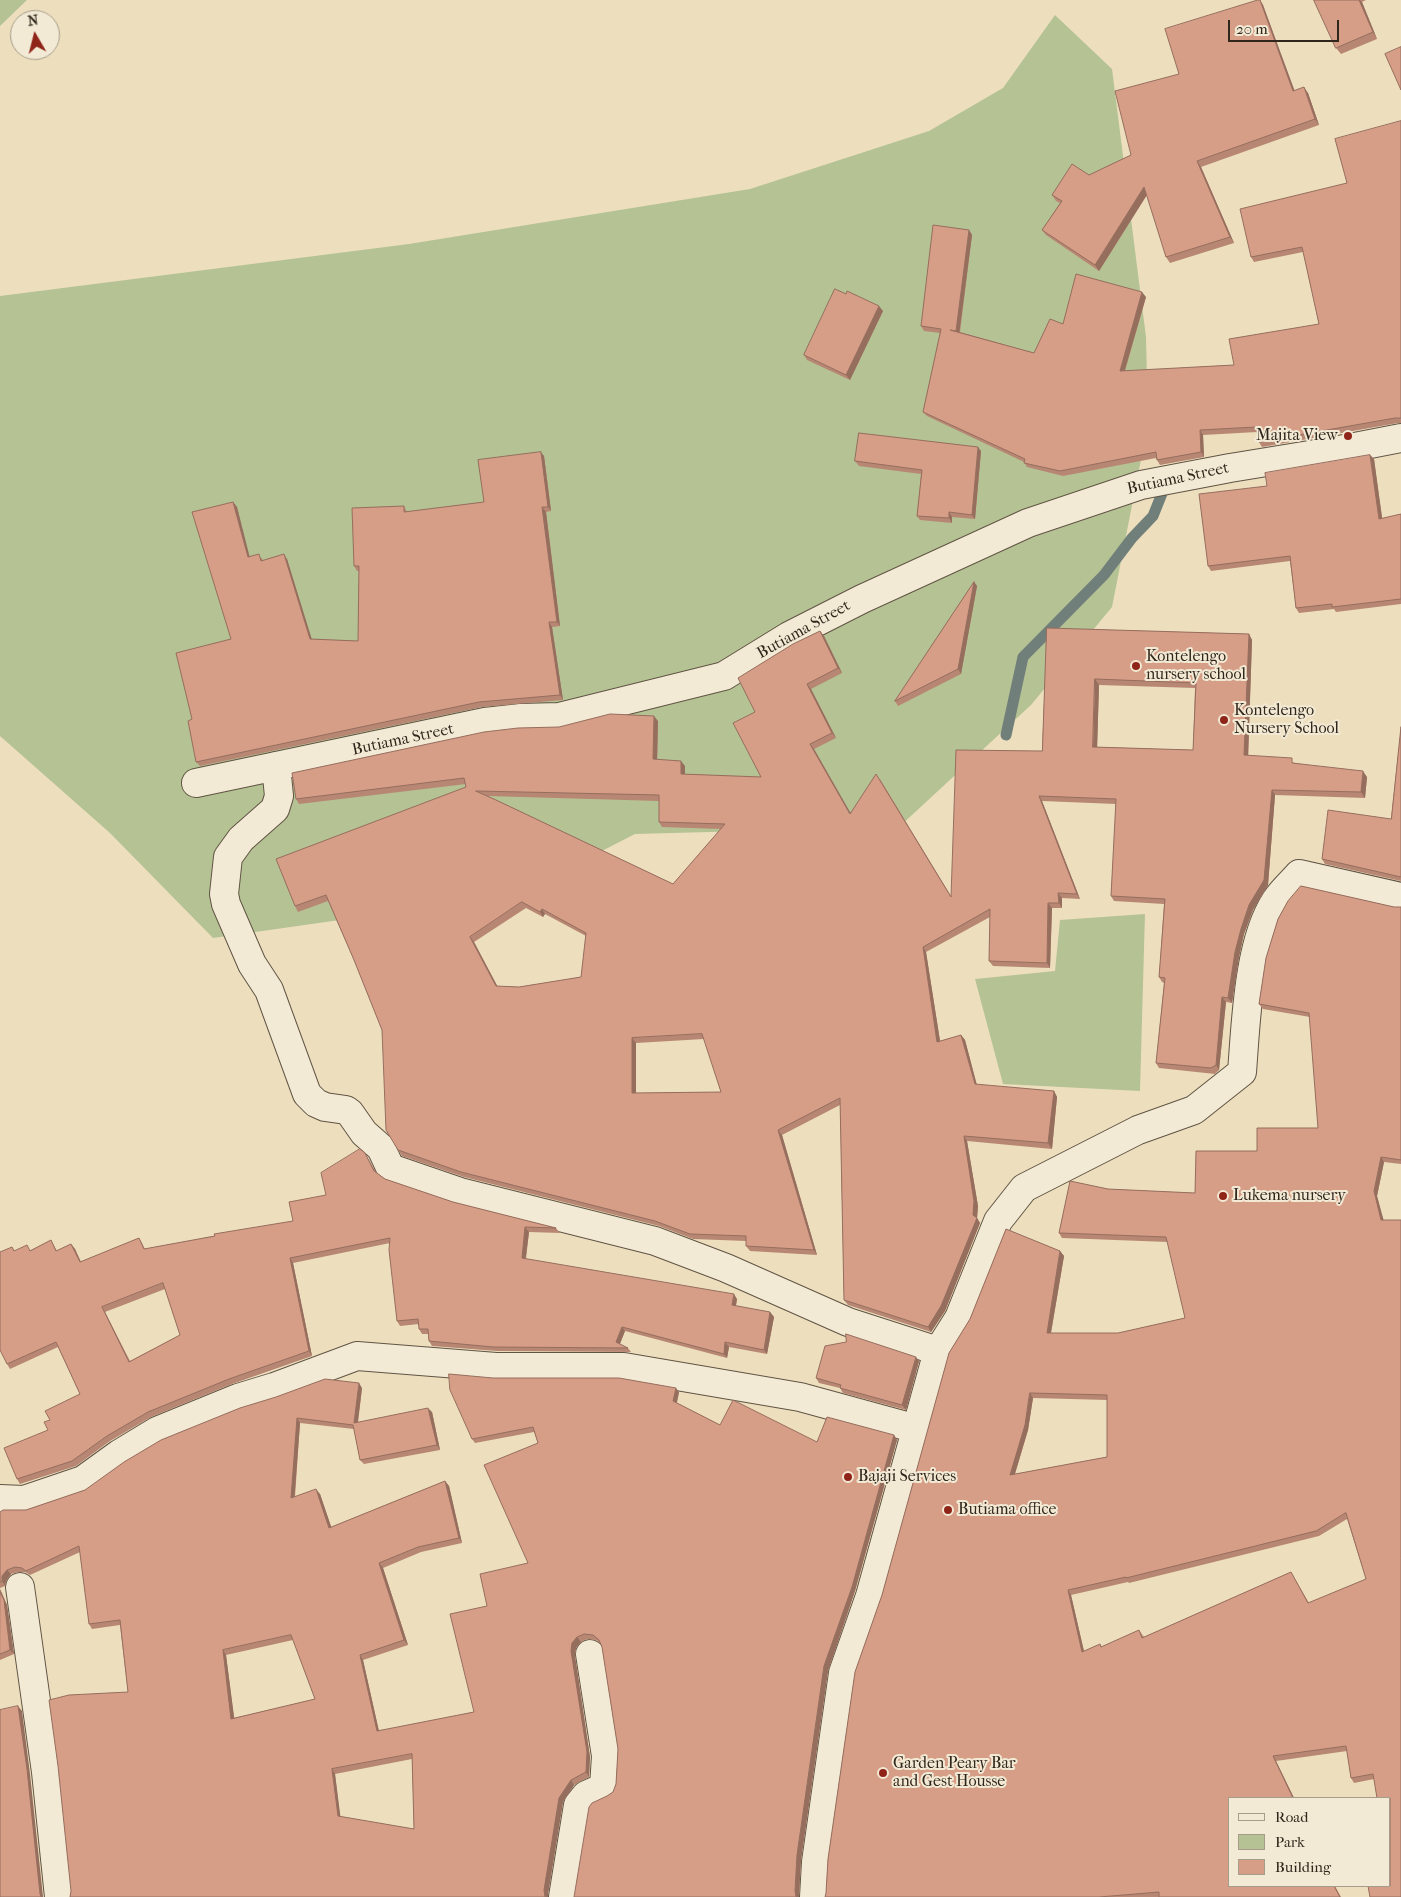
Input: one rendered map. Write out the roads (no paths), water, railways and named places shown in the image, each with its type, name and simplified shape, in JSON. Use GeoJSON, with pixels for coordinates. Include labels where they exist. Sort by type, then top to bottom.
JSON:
{"type":"FeatureCollection","features":[{"type":"Feature","properties":{"kind":"street","name":"Butiama Street"},"geometry":{"type":"LineString","coordinates":[[196,783],[485,722],[521,718],[559,717],[724,676],[789,636],[862,599],[1028,523],[1141,485],[1230,468],[1334,452],[1401,438]]}},
{"type":"Feature","properties":{"kind":"street"},"geometry":{"type":"LineString","coordinates":[[276,766],[279,796],[275,809],[241,839],[228,857],[224,894],[226,904],[252,964],[269,990],[307,1094],[316,1103],[330,1109],[346,1110],[350,1113],[364,1133],[381,1148],[393,1169],[460,1192],[655,1241],[726,1268],[848,1322],[938,1351]]}},
{"type":"Feature","properties":{"kind":"street"},"geometry":{"type":"LineString","coordinates":[[814,1897],[816,1862],[843,1673],[870,1596],[938,1351],[959,1318],[998,1221],[1024,1188],[1138,1130],[1194,1110],[1242,1072],[1250,987],[1260,930],[1276,900],[1299,874],[1401,897]]}},
{"type":"Feature","properties":{"kind":"street"},"geometry":{"type":"LineString","coordinates":[[0,1499],[24,1500],[83,1480],[119,1454],[157,1431],[238,1398],[274,1387],[357,1356],[496,1367],[624,1367],[800,1397],[917,1428]]}},
{"type":"Feature","properties":{"kind":"street"},"geometry":{"type":"LineString","coordinates":[[20,1587],[46,1772],[59,1897]]}},
{"type":"Feature","properties":{"kind":"street"},"geometry":{"type":"LineString","coordinates":[[563,1897],[578,1805],[586,1795],[604,1786],[606,1756],[590,1654]]}},
{"type":"Feature","properties":{"kind":"waterway"},"geometry":{"type":"LineString","coordinates":[[1006,735],[1023,657],[1104,575],[1132,538],[1153,516],[1165,486],[1170,485]]}},
{"type":"Feature","properties":{"kind":"place","name":"Majita View"},"geometry":{"type":"Point","coordinates":[1348,436]}},
{"type":"Feature","properties":{"kind":"place","name":"Kontelengo nursery school"},"geometry":{"type":"Point","coordinates":[1136,666]}},
{"type":"Feature","properties":{"kind":"place","name":"Kontelengo Nursery School"},"geometry":{"type":"Point","coordinates":[1224,720]}},
{"type":"Feature","properties":{"kind":"place","name":"Lukema nursery"},"geometry":{"type":"Point","coordinates":[1223,1196]}},
{"type":"Feature","properties":{"kind":"place","name":"Bajaji Services"},"geometry":{"type":"Point","coordinates":[848,1477]}},
{"type":"Feature","properties":{"kind":"place","name":"Butiama office"},"geometry":{"type":"Point","coordinates":[948,1510]}},
{"type":"Feature","properties":{"kind":"place","name":"Garden Peary Bar and Gest Housse"},"geometry":{"type":"Point","coordinates":[883,1773]}}]}
